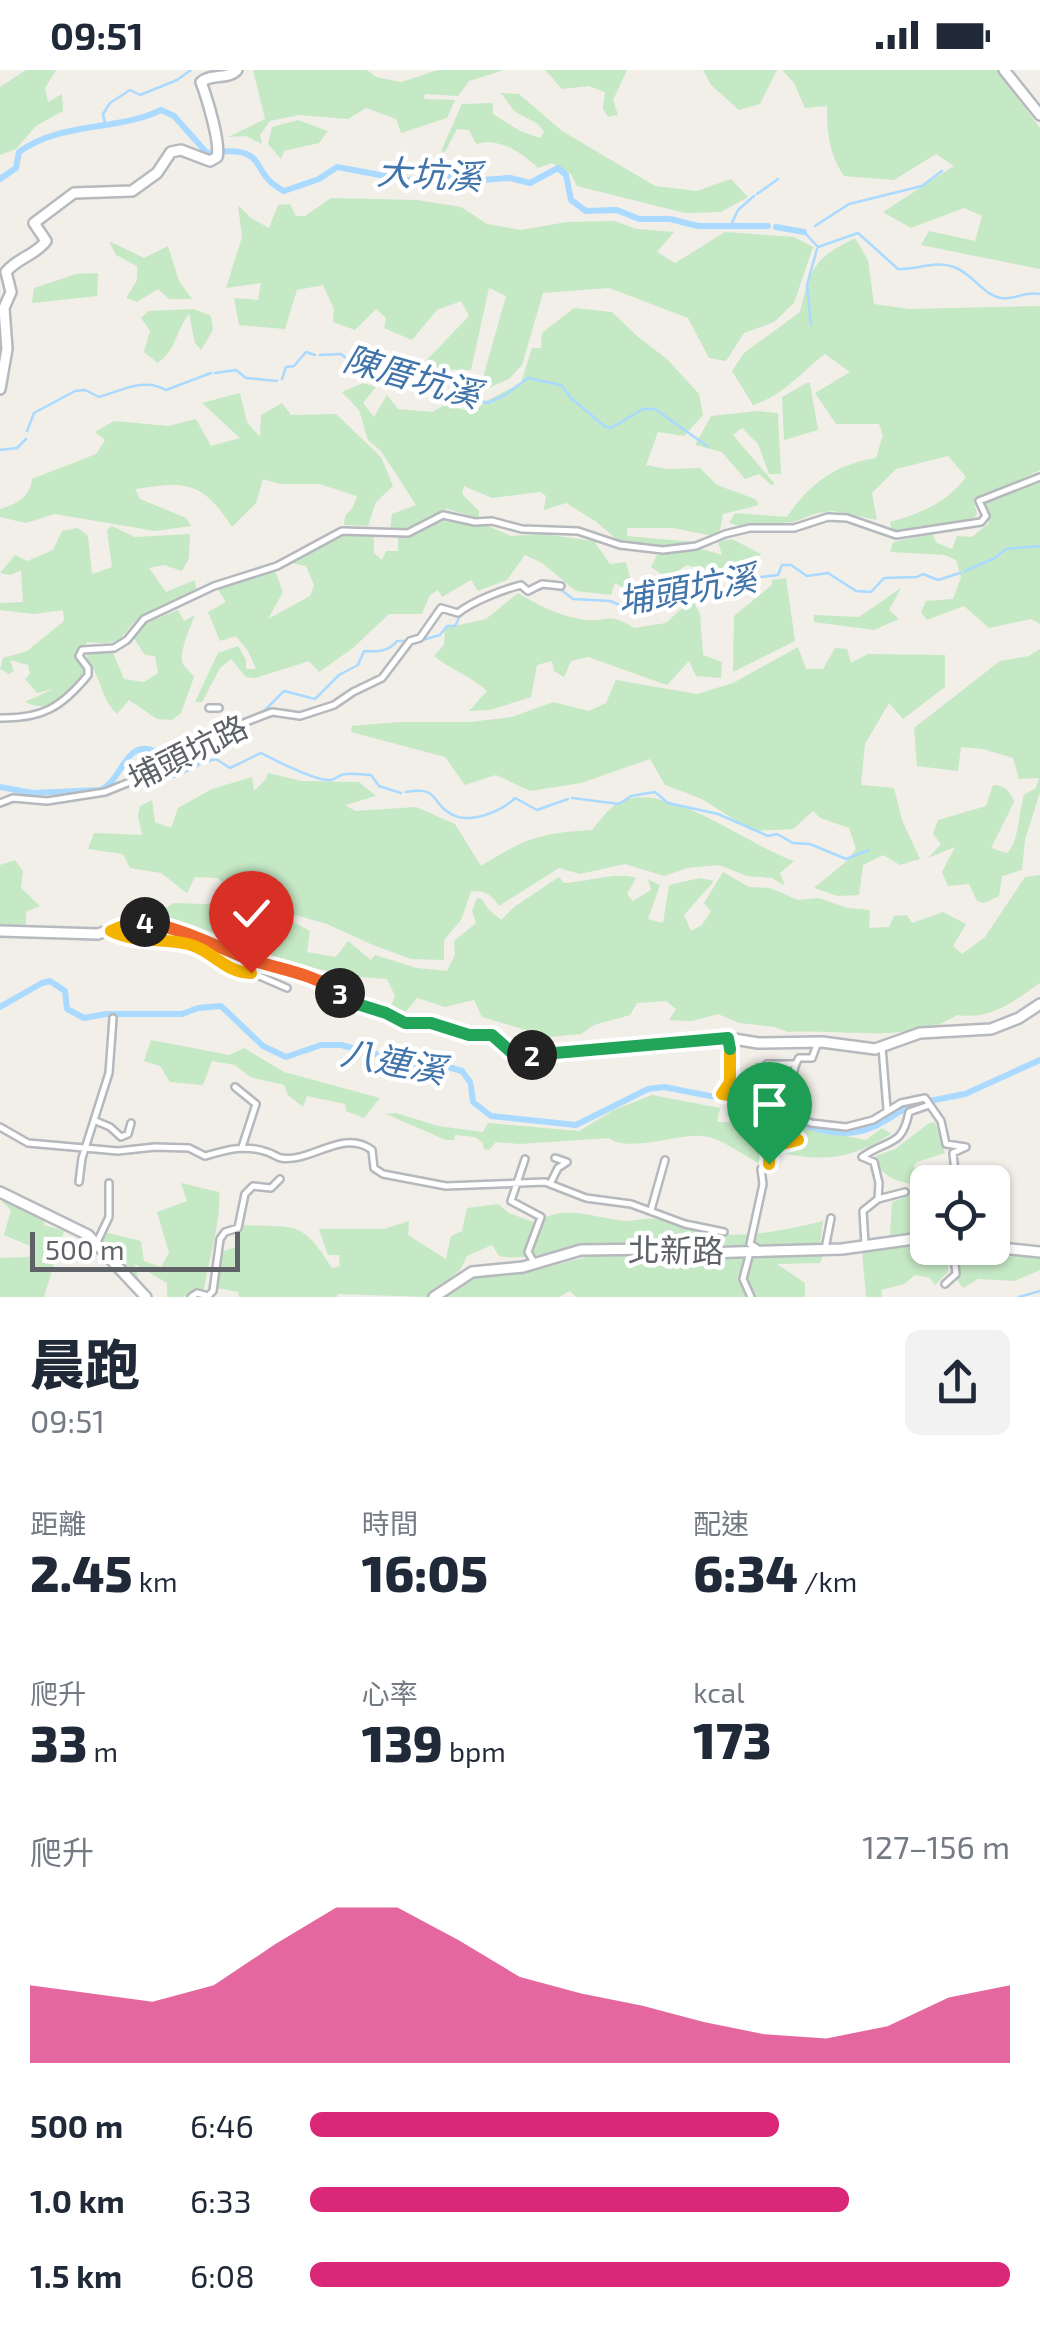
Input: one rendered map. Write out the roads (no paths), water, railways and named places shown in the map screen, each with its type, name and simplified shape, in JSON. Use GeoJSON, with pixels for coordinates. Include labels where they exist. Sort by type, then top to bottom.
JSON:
{"type":"FeatureCollection","features":[{"type":"Feature","properties":{"kind":"street"},"geometry":{"type":"LineString","coordinates":[[0,388],[6,348],[4,308],[11,292],[6,272],[46,240],[34,223],[74,192],[132,191],[158,173],[172,152],[181,150],[210,161],[219,148],[201,82],[237,70]]}},
{"type":"Feature","properties":{"kind":"street"},"geometry":{"type":"LineString","coordinates":[[1004,70],[1040,115]]}},
{"type":"Feature","properties":{"kind":"street"},"geometry":{"type":"LineString","coordinates":[[0,718],[44,713],[59,706],[88,675],[79,656],[82,650],[114,648],[127,640],[144,619],[214,586],[277,566],[342,531],[408,533],[450,515],[522,529],[578,531],[620,545],[663,550],[696,546],[736,531],[794,528],[834,516],[902,535],[981,522],[986,516],[978,501],[1040,478]]}},
{"type":"Feature","properties":{"kind":"street","name":"埔頭坑路"},"geometry":{"type":"LineString","coordinates":[[0,803],[13,798],[47,801],[105,792],[197,755],[230,736],[241,724],[272,712],[300,716],[328,708],[382,678],[410,641],[420,638],[441,608],[458,613],[478,600],[513,587],[521,586],[528,591],[542,584],[560,586]]}},
{"type":"Feature","properties":{"kind":"street"},"geometry":{"type":"LineString","coordinates":[[210,708],[220,708]]}},
{"type":"Feature","properties":{"kind":"street"},"geometry":{"type":"LineString","coordinates":[[0,931],[87,934],[111,931],[130,923],[160,925],[249,959],[298,972],[354,1003],[405,1023],[431,1023],[469,1035],[492,1035],[511,1052],[521,1054],[732,1036],[758,1044],[818,1042],[882,1047],[920,1033],[992,1029],[1040,1004]]}},
{"type":"Feature","properties":{"kind":"street"},"geometry":{"type":"LineString","coordinates":[[111,931],[139,940],[190,944],[230,970],[251,973],[288,988]]}},
{"type":"Feature","properties":{"kind":"street"},"geometry":{"type":"LineString","coordinates":[[80,1182],[112,1056],[113,1018]]}},
{"type":"Feature","properties":{"kind":"street"},"geometry":{"type":"LineString","coordinates":[[732,1036],[730,1082],[722,1094],[771,1101],[811,1124],[846,1127],[872,1120],[888,1108],[925,1098],[942,1120],[946,1144],[966,1147],[953,1154],[954,1165]]}},
{"type":"Feature","properties":{"kind":"street"},"geometry":{"type":"LineString","coordinates":[[751,1297],[743,1279],[756,1252],[750,1244],[764,1184],[761,1169],[770,1164],[770,1147],[798,1140],[781,1130],[787,1124],[793,1102],[795,1064],[799,1058],[812,1058],[818,1042]]}},
{"type":"Feature","properties":{"kind":"street"},"geometry":{"type":"LineString","coordinates":[[882,1047],[888,1108]]}},
{"type":"Feature","properties":{"kind":"street"},"geometry":{"type":"LineString","coordinates":[[767,1064],[795,1064]]}},
{"type":"Feature","properties":{"kind":"street"},"geometry":{"type":"LineString","coordinates":[[236,1087],[256,1104],[242,1147]]}},
{"type":"Feature","properties":{"kind":"street"},"geometry":{"type":"LineString","coordinates":[[878,1199],[874,1162],[862,1157],[900,1137],[909,1112],[928,1106]]}},
{"type":"Feature","properties":{"kind":"street"},"geometry":{"type":"LineString","coordinates":[[96,1121],[121,1137],[128,1134],[130,1123]]}},
{"type":"Feature","properties":{"kind":"street"},"geometry":{"type":"LineString","coordinates":[[0,1127],[28,1144],[118,1152],[189,1148],[205,1156],[242,1147],[283,1159],[338,1144],[360,1144],[372,1150],[374,1168],[383,1174],[446,1186],[550,1184],[586,1198],[632,1204],[685,1224],[724,1232]]}},
{"type":"Feature","properties":{"kind":"street"},"geometry":{"type":"LineString","coordinates":[[550,1184],[558,1168],[567,1162],[555,1158]]}},
{"type":"Feature","properties":{"kind":"street"},"geometry":{"type":"LineString","coordinates":[[525,1159],[512,1200],[542,1217],[528,1252],[535,1264]]}},
{"type":"Feature","properties":{"kind":"street"},"geometry":{"type":"LineString","coordinates":[[651,1211],[665,1160]]}},
{"type":"Feature","properties":{"kind":"street"},"geometry":{"type":"LineString","coordinates":[[191,1297],[208,1296],[213,1291],[220,1239],[223,1233],[238,1228],[246,1192],[253,1186],[271,1188],[280,1180]]}},
{"type":"Feature","properties":{"kind":"street"},"geometry":{"type":"LineString","coordinates":[[98,1242],[109,1217],[109,1183]]}},
{"type":"Feature","properties":{"kind":"street"},"geometry":{"type":"LineString","coordinates":[[0,1192],[98,1242],[146,1297]]}},
{"type":"Feature","properties":{"kind":"street"},"geometry":{"type":"LineString","coordinates":[[866,1246],[863,1211],[878,1199],[904,1192]]}},
{"type":"Feature","properties":{"kind":"street"},"geometry":{"type":"LineString","coordinates":[[825,1250],[831,1218]]}},
{"type":"Feature","properties":{"kind":"street","name":"北新路"},"geometry":{"type":"LineString","coordinates":[[434,1297],[472,1272],[535,1264],[592,1250],[825,1250],[910,1240]]}},
{"type":"Feature","properties":{"kind":"street"},"geometry":{"type":"LineString","coordinates":[[1010,1249],[1040,1252]]}},
{"type":"Feature","properties":{"kind":"street"},"geometry":{"type":"LineString","coordinates":[[945,1284],[956,1274],[955,1265]]}},
{"type":"Feature","properties":{"kind":"waterway"},"geometry":{"type":"LineString","coordinates":[[105,123],[103,114],[110,103],[130,90],[140,95],[191,70]]}},
{"type":"Feature","properties":{"kind":"waterway","name":"大坑溪"},"geometry":{"type":"LineString","coordinates":[[0,179],[16,168],[19,152],[36,142],[161,110],[174,116],[207,153],[242,152],[256,162],[272,184],[284,191],[319,179],[337,167],[413,181],[469,174],[482,180],[510,178],[530,183],[558,168],[566,175],[571,200],[586,211],[617,210],[639,219],[670,219],[698,226],[768,226]]}},
{"type":"Feature","properties":{"kind":"waterway"},"geometry":{"type":"LineString","coordinates":[[815,226],[849,204],[922,186],[942,171]]}},
{"type":"Feature","properties":{"kind":"waterway"},"geometry":{"type":"LineString","coordinates":[[757,194],[778,179]]}},
{"type":"Feature","properties":{"kind":"waterway"},"geometry":{"type":"LineString","coordinates":[[731,225],[738,210],[754,196]]}},
{"type":"Feature","properties":{"kind":"waterway","name":"大坑溪"},"geometry":{"type":"LineString","coordinates":[[776,227],[804,232]]}},
{"type":"Feature","properties":{"kind":"waterway","name":"大坑溪"},"geometry":{"type":"LineString","coordinates":[[804,232],[818,247],[858,233],[898,269],[940,264],[954,267],[1001,298],[1040,294]]}},
{"type":"Feature","properties":{"kind":"waterway"},"geometry":{"type":"LineString","coordinates":[[811,325],[807,285],[817,249]]}},
{"type":"Feature","properties":{"kind":"waterway","name":"陳厝坑溪"},"geometry":{"type":"LineString","coordinates":[[282,379],[286,367],[294,366],[306,352],[315,355]]}},
{"type":"Feature","properties":{"kind":"waterway","name":"陳厝坑溪"},"geometry":{"type":"LineString","coordinates":[[320,355],[341,354],[353,364],[375,360],[409,381],[447,383],[466,396],[488,403],[528,378],[561,385],[604,426],[611,428],[643,409],[655,409],[707,446]]}},
{"type":"Feature","properties":{"kind":"waterway","name":"陳厝坑溪"},"geometry":{"type":"LineString","coordinates":[[215,373],[236,370],[246,378],[277,381]]}},
{"type":"Feature","properties":{"kind":"waterway","name":"陳厝坑溪"},"geometry":{"type":"LineString","coordinates":[[27,431],[34,413],[75,391],[85,390],[99,397],[141,385],[166,390],[211,373]]}},
{"type":"Feature","properties":{"kind":"waterway","name":"陳厝坑溪"},"geometry":{"type":"LineString","coordinates":[[0,450],[17,448],[26,439]]}},
{"type":"Feature","properties":{"kind":"waterway","name":"埔頭坑溪"},"geometry":{"type":"LineString","coordinates":[[965,571],[1006,549],[1040,546]]}},
{"type":"Feature","properties":{"kind":"waterway","name":"埔頭坑溪"},"geometry":{"type":"LineString","coordinates":[[560,589],[573,599],[610,601],[627,608],[677,599],[719,578],[751,587],[761,577],[778,575],[782,565],[791,565],[807,576],[828,573],[856,591],[871,592],[884,578],[923,574],[938,580],[960,573]]}},
{"type":"Feature","properties":{"kind":"waterway","name":"埔頭坑溪"},"geometry":{"type":"LineString","coordinates":[[478,603],[518,588],[526,593],[548,587]]}},
{"type":"Feature","properties":{"kind":"waterway","name":"埔頭坑溪"},"geometry":{"type":"LineString","coordinates":[[415,642],[455,626],[462,612]]}},
{"type":"Feature","properties":{"kind":"waterway","name":"埔頭坑溪"},"geometry":{"type":"LineString","coordinates":[[245,720],[263,712],[284,691],[315,699],[339,675],[358,665],[364,651],[382,651],[397,641],[406,641]]}},
{"type":"Feature","properties":{"kind":"waterway","name":"埔頭坑溪"},"geometry":{"type":"LineString","coordinates":[[226,735],[238,724]]}},
{"type":"Feature","properties":{"kind":"waterway","name":"埔頭坑溪"},"geometry":{"type":"LineString","coordinates":[[0,787],[32,793],[101,790],[139,750],[159,753],[162,768]]}},
{"type":"Feature","properties":{"kind":"waterway"},"geometry":{"type":"LineString","coordinates":[[197,764],[216,759],[230,768],[261,753],[324,780],[344,774],[371,775],[379,786],[401,793]]}},
{"type":"Feature","properties":{"kind":"waterway","name":"埔頭坑溪"},"geometry":{"type":"LineString","coordinates":[[165,770],[174,775],[197,764]]}},
{"type":"Feature","properties":{"kind":"waterway"},"geometry":{"type":"LineString","coordinates":[[406,792],[430,794],[446,811],[468,818],[494,811],[515,798],[537,810],[568,799]]}},
{"type":"Feature","properties":{"kind":"waterway"},"geometry":{"type":"LineString","coordinates":[[572,798],[619,804],[631,796],[655,792],[668,803],[718,814],[768,836],[777,834],[793,843],[810,844],[846,859],[869,850]]}},
{"type":"Feature","properties":{"kind":"waterway","name":"八連溪"},"geometry":{"type":"LineString","coordinates":[[0,1007],[50,981],[65,991],[67,1009],[84,1018],[106,1014],[182,1014],[221,1006],[263,1046],[286,1057],[321,1045],[341,1045],[417,1065],[462,1071],[470,1082]]}},
{"type":"Feature","properties":{"kind":"waterway","name":"八連溪"},"geometry":{"type":"LineString","coordinates":[[929,1101],[965,1094],[1040,1060]]}},
{"type":"Feature","properties":{"kind":"waterway","name":"八連溪"},"geometry":{"type":"LineString","coordinates":[[471,1086],[473,1102],[491,1116],[576,1125],[648,1089],[664,1087],[772,1108],[786,1116]]}},
{"type":"Feature","properties":{"kind":"waterway","name":"八連溪"},"geometry":{"type":"LineString","coordinates":[[791,1118],[821,1130],[854,1132],[924,1102]]}},
{"type":"Feature","properties":{"kind":"waterway"},"geometry":{"type":"LineString","coordinates":[[1019,1297],[1040,1291]]}}]}
